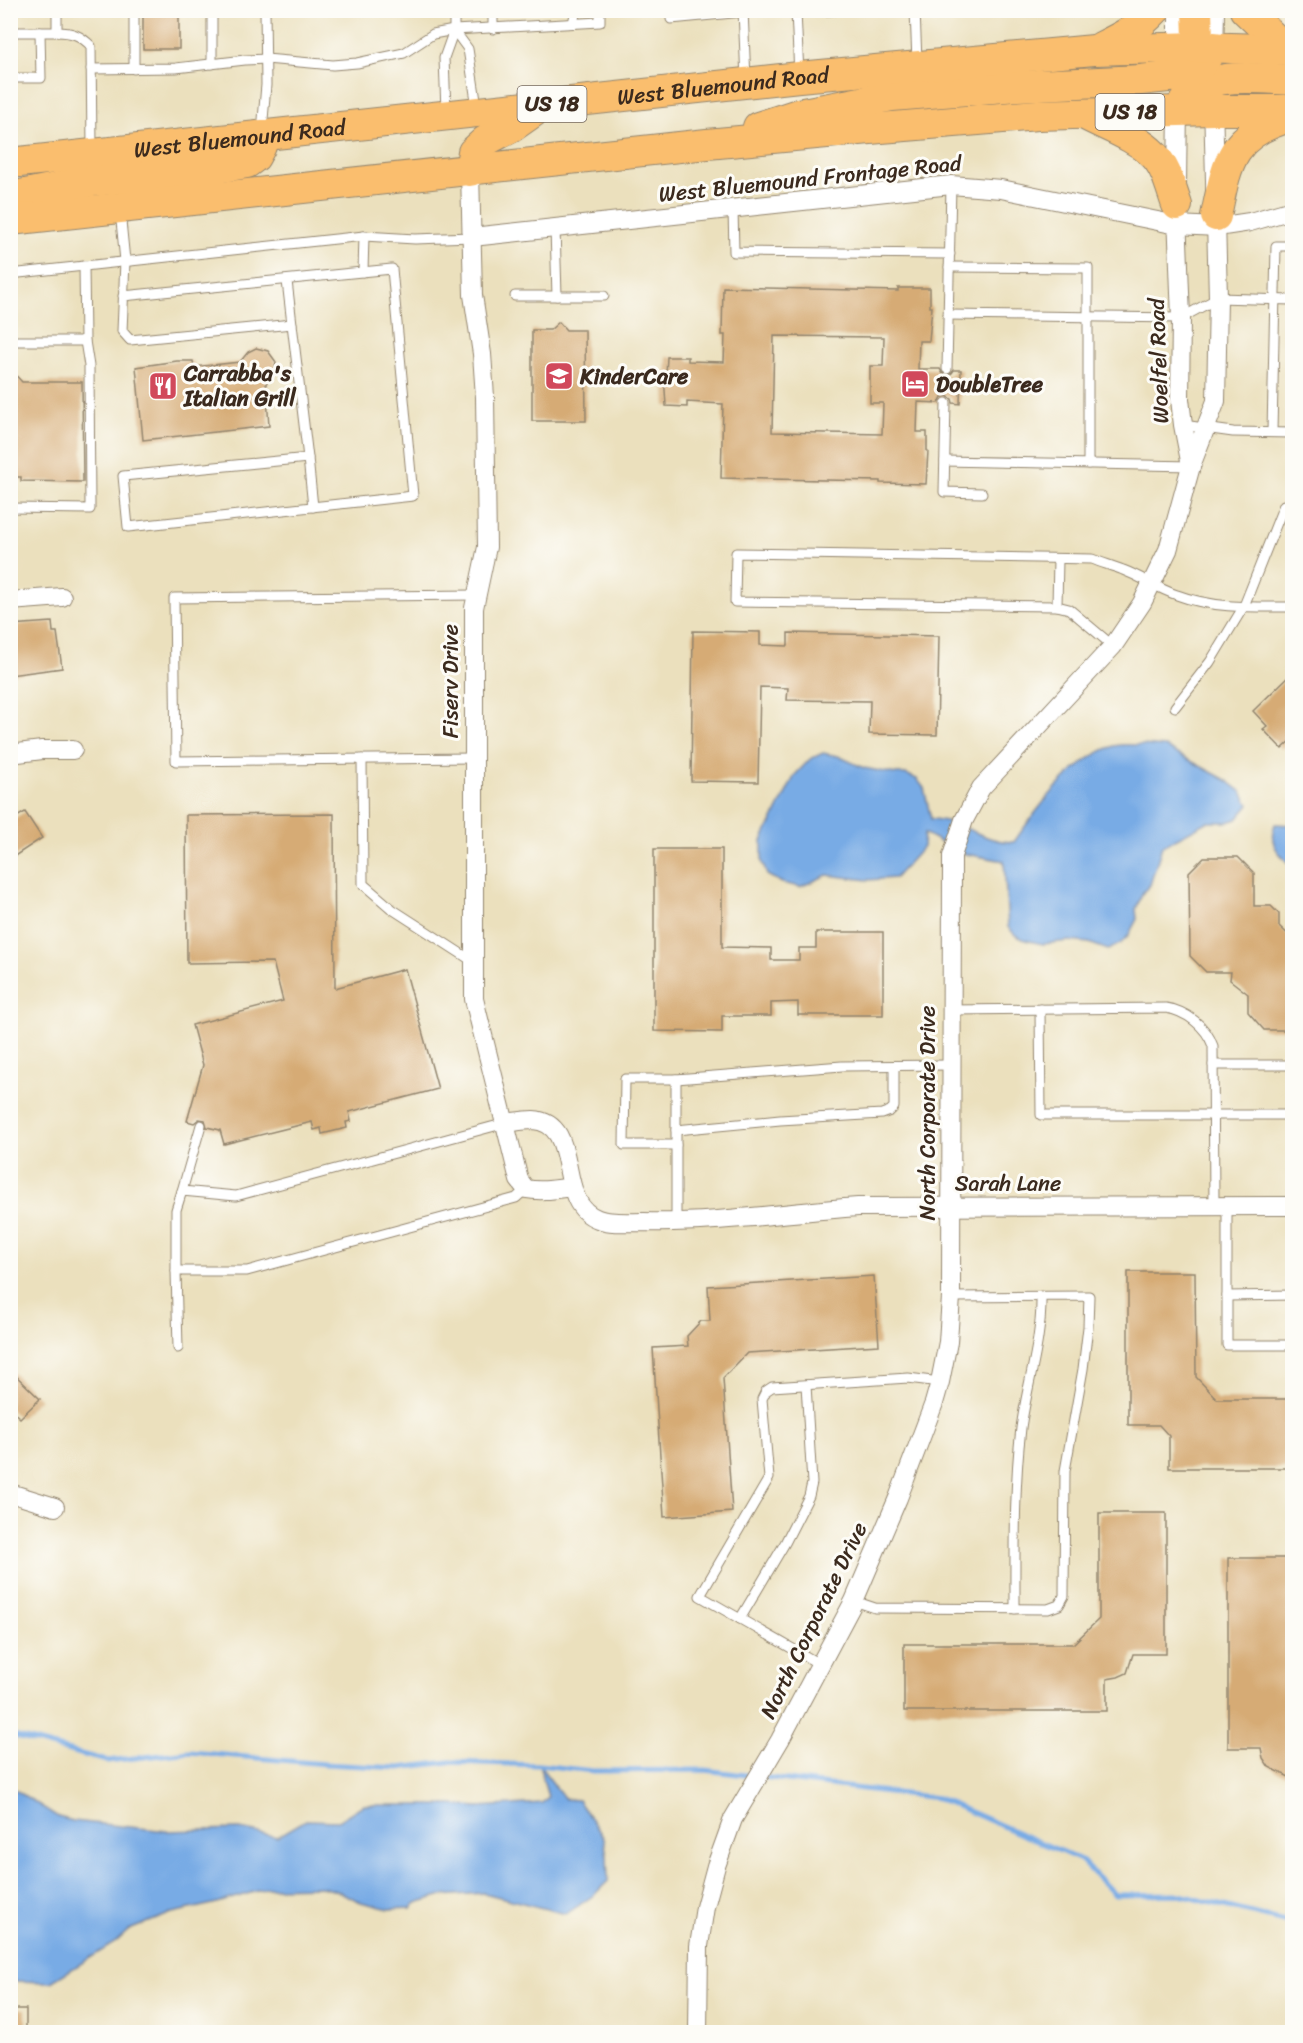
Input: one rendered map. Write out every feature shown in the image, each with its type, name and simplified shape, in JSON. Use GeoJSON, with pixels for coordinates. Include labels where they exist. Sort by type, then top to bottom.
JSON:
{"type":"FeatureCollection","features":[{"type":"Feature","properties":{"kind":"main road"},"geometry":{"type":"LineString","coordinates":[[1094,50],[1142,25],[1155,10]]}},
{"type":"Feature","properties":{"kind":"main road"},"geometry":{"type":"LineString","coordinates":[[1178,111],[1199,70],[1197,10]]}},
{"type":"Feature","properties":{"kind":"main road"},"geometry":{"type":"LineString","coordinates":[[1245,10],[1290,50]]}},
{"type":"Feature","properties":{"kind":"main road","name":"West Bluemound Road"},"geometry":{"type":"LineString","coordinates":[[10,163],[799,76],[1094,50],[1199,70],[1293,110]]}},
{"type":"Feature","properties":{"kind":"main road","name":"West Bluemound Road"},"geometry":{"type":"LineString","coordinates":[[1199,70],[1290,50]]}},
{"type":"Feature","properties":{"kind":"main road"},"geometry":{"type":"LineString","coordinates":[[706,144],[798,114],[892,96],[1017,86],[1140,80],[1199,70],[1293,80]]}},
{"type":"Feature","properties":{"kind":"main road"},"geometry":{"type":"LineString","coordinates":[[470,171],[473,152],[485,141],[512,127],[544,105]]}},
{"type":"Feature","properties":{"kind":"main road","name":"US 18"},"geometry":{"type":"LineString","coordinates":[[10,220],[706,144],[1038,115],[1178,111]]}},
{"type":"Feature","properties":{"kind":"main road"},"geometry":{"type":"LineString","coordinates":[[1082,114],[1136,141],[1156,157],[1166,175],[1177,215]]}},
{"type":"Feature","properties":{"kind":"main road"},"geometry":{"type":"LineString","coordinates":[[1216,222],[1228,165],[1245,137],[1255,129],[1293,117]]}},
{"type":"Feature","properties":{"kind":"main road"},"geometry":{"type":"LineString","coordinates":[[10,196],[92,181],[199,171],[248,163],[261,147],[262,135]]}},
{"type":"Feature","properties":{"kind":"street","name":"Woelfel Road"},"geometry":{"type":"LineString","coordinates":[[1178,10],[1199,70],[1216,222],[1218,351],[1215,401],[1191,466]]}},
{"type":"Feature","properties":{"kind":"street","name":"Woelfel Road"},"geometry":{"type":"LineString","coordinates":[[1199,70],[1215,10]]}},
{"type":"Feature","properties":{"kind":"street","name":"Woelfel Road"},"geometry":{"type":"LineString","coordinates":[[1178,111],[1180,399],[1191,466]]}},
{"type":"Feature","properties":{"kind":"street","name":"Fiserv Drive"},"geometry":{"type":"LineString","coordinates":[[470,171],[473,295],[485,397],[487,547],[474,608],[474,999],[519,1180],[526,1189]]}},
{"type":"Feature","properties":{"kind":"street","name":"West Bluemound Frontage Road"},"geometry":{"type":"LineString","coordinates":[[472,237],[951,185],[1001,189],[1216,222],[1250,222],[1293,210]]}},
{"type":"Feature","properties":{"kind":"street","name":"North Corporate Drive"},"geometry":{"type":"LineString","coordinates":[[698,2032],[699,1946],[705,1907],[716,1866],[733,1819],[780,1740],[854,1601],[898,1498],[940,1382],[948,1342],[951,1297],[952,856],[964,820],[981,788],[1113,646],[1152,585],[1167,550],[1191,466]]}},
{"type":"Feature","properties":{"kind":"street"},"geometry":{"type":"LineString","coordinates":[[10,601],[62,597]]}},
{"type":"Feature","properties":{"kind":"street"},"geometry":{"type":"LineString","coordinates":[[10,754],[42,750],[73,750]]}},
{"type":"Feature","properties":{"kind":"street"},"geometry":{"type":"LineString","coordinates":[[506,1123],[534,1120],[549,1125],[559,1134],[566,1156],[572,1187],[546,1191],[526,1189]]}},
{"type":"Feature","properties":{"kind":"street","name":"Sarah Lane"},"geometry":{"type":"LineString","coordinates":[[572,1187],[581,1207],[589,1214],[599,1219],[617,1222],[676,1223],[728,1220],[794,1211],[858,1207],[1293,1206]]}},
{"type":"Feature","properties":{"kind":"street"},"geometry":{"type":"LineString","coordinates":[[10,1493],[55,1507]]}},
{"type":"Feature","properties":{"kind":"lane"},"geometry":{"type":"LineString","coordinates":[[57,10],[57,32]]}},
{"type":"Feature","properties":{"kind":"lane"},"geometry":{"type":"LineString","coordinates":[[134,10],[134,69]]}},
{"type":"Feature","properties":{"kind":"lane"},"geometry":{"type":"LineString","coordinates":[[212,10],[212,64]]}},
{"type":"Feature","properties":{"kind":"lane"},"geometry":{"type":"LineString","coordinates":[[262,135],[266,59],[265,10]]}},
{"type":"Feature","properties":{"kind":"lane"},"geometry":{"type":"LineString","coordinates":[[446,115],[444,58],[454,30],[454,10]]}},
{"type":"Feature","properties":{"kind":"lane"},"geometry":{"type":"LineString","coordinates":[[493,10],[493,28]]}},
{"type":"Feature","properties":{"kind":"lane"},"geometry":{"type":"LineString","coordinates":[[573,23],[576,10]]}},
{"type":"Feature","properties":{"kind":"lane"},"geometry":{"type":"LineString","coordinates":[[91,69],[134,69],[266,59],[333,65],[357,63],[404,53],[433,34],[454,30],[600,22],[600,10]]}},
{"type":"Feature","properties":{"kind":"lane"},"geometry":{"type":"LineString","coordinates":[[671,10],[671,19],[743,11],[747,82]]}},
{"type":"Feature","properties":{"kind":"lane"},"geometry":{"type":"LineString","coordinates":[[799,76],[795,11],[851,10]]}},
{"type":"Feature","properties":{"kind":"lane"},"geometry":{"type":"LineString","coordinates":[[915,10],[917,66]]}},
{"type":"Feature","properties":{"kind":"lane"},"geometry":{"type":"LineString","coordinates":[[454,30],[468,50],[477,112]]}},
{"type":"Feature","properties":{"kind":"lane"},"geometry":{"type":"LineString","coordinates":[[10,32],[72,32],[82,37],[91,46],[92,154]]}},
{"type":"Feature","properties":{"kind":"lane"},"geometry":{"type":"LineString","coordinates":[[10,78],[40,78],[40,32]]}},
{"type":"Feature","properties":{"kind":"lane"},"geometry":{"type":"LineString","coordinates":[[947,369],[951,185]]}},
{"type":"Feature","properties":{"kind":"lane"},"geometry":{"type":"LineString","coordinates":[[120,208],[126,261],[122,332],[129,340],[292,324]]}},
{"type":"Feature","properties":{"kind":"lane"},"geometry":{"type":"LineString","coordinates":[[733,209],[734,252],[950,254]]}},
{"type":"Feature","properties":{"kind":"lane"},"geometry":{"type":"LineString","coordinates":[[555,228],[556,296]]}},
{"type":"Feature","properties":{"kind":"lane"},"geometry":{"type":"LineString","coordinates":[[10,274],[364,236],[416,239],[472,237]]}},
{"type":"Feature","properties":{"kind":"lane"},"geometry":{"type":"LineString","coordinates":[[363,272],[364,236]]}},
{"type":"Feature","properties":{"kind":"lane"},"geometry":{"type":"LineString","coordinates":[[1272,432],[1276,246],[1293,246]]}},
{"type":"Feature","properties":{"kind":"lane"},"geometry":{"type":"LineString","coordinates":[[10,508],[90,509],[89,366],[85,341],[84,266]]}},
{"type":"Feature","properties":{"kind":"lane"},"geometry":{"type":"LineString","coordinates":[[949,267],[1088,268],[1088,464]]}},
{"type":"Feature","properties":{"kind":"lane"},"geometry":{"type":"LineString","coordinates":[[123,297],[392,270],[413,496],[128,527],[123,476],[308,458]]}},
{"type":"Feature","properties":{"kind":"lane"},"geometry":{"type":"LineString","coordinates":[[287,281],[313,507]]}},
{"type":"Feature","properties":{"kind":"lane"},"geometry":{"type":"LineString","coordinates":[[515,296],[604,296]]}},
{"type":"Feature","properties":{"kind":"lane"},"geometry":{"type":"LineString","coordinates":[[948,315],[1181,318],[1218,298],[1293,300]]}},
{"type":"Feature","properties":{"kind":"lane"},"geometry":{"type":"LineString","coordinates":[[10,341],[85,341]]}},
{"type":"Feature","properties":{"kind":"lane"},"geometry":{"type":"LineString","coordinates":[[946,403],[944,492],[982,493]]}},
{"type":"Feature","properties":{"kind":"lane"},"geometry":{"type":"LineString","coordinates":[[1183,425],[1233,432],[1293,433]]}},
{"type":"Feature","properties":{"kind":"lane"},"geometry":{"type":"LineString","coordinates":[[945,461],[1191,466]]}},
{"type":"Feature","properties":{"kind":"lane"},"geometry":{"type":"LineString","coordinates":[[1175,707],[1210,662],[1244,606],[1284,504],[1293,505]]}},
{"type":"Feature","properties":{"kind":"lane"},"geometry":{"type":"LineString","coordinates":[[1113,646],[1069,609],[1057,606],[735,602],[736,553],[1092,559],[1124,570],[1179,596],[1205,603],[1293,607]]}},
{"type":"Feature","properties":{"kind":"lane"},"geometry":{"type":"LineString","coordinates":[[1057,606],[1058,559]]}},
{"type":"Feature","properties":{"kind":"lane"},"geometry":{"type":"LineString","coordinates":[[474,758],[176,761],[174,598],[476,596]]}},
{"type":"Feature","properties":{"kind":"lane"},"geometry":{"type":"LineString","coordinates":[[362,759],[363,884],[392,909],[474,962]]}},
{"type":"Feature","properties":{"kind":"lane"},"geometry":{"type":"LineString","coordinates":[[951,1010],[1166,1008],[1179,1010],[1188,1015],[1210,1037],[1213,1046],[1213,1114],[1227,1296],[1227,1345],[1293,1345]]}},
{"type":"Feature","properties":{"kind":"lane"},"geometry":{"type":"LineString","coordinates":[[1040,1009],[1041,1114],[1293,1115]]}},
{"type":"Feature","properties":{"kind":"lane"},"geometry":{"type":"LineString","coordinates":[[676,1145],[624,1145],[625,1079],[676,1079],[842,1066],[950,1065]]}},
{"type":"Feature","properties":{"kind":"lane"},"geometry":{"type":"LineString","coordinates":[[1213,1065],[1293,1065]]}},
{"type":"Feature","properties":{"kind":"lane"},"geometry":{"type":"LineString","coordinates":[[676,1130],[890,1112],[894,1107],[894,1066]]}},
{"type":"Feature","properties":{"kind":"lane"},"geometry":{"type":"LineString","coordinates":[[676,1079],[676,1223]]}},
{"type":"Feature","properties":{"kind":"lane"},"geometry":{"type":"LineString","coordinates":[[182,1191],[236,1196],[506,1123]]}},
{"type":"Feature","properties":{"kind":"lane"},"geometry":{"type":"LineString","coordinates":[[178,1348],[176,1210],[201,1125]]}},
{"type":"Feature","properties":{"kind":"lane"},"geometry":{"type":"LineString","coordinates":[[176,1272],[247,1271],[516,1198],[526,1189]]}},
{"type":"Feature","properties":{"kind":"lane"},"geometry":{"type":"LineString","coordinates":[[1227,1296],[1293,1295]]}},
{"type":"Feature","properties":{"kind":"lane"},"geometry":{"type":"LineString","coordinates":[[1015,1609],[1017,1481],[1022,1426],[1042,1321],[1041,1296]]}},
{"type":"Feature","properties":{"kind":"lane"},"geometry":{"type":"LineString","coordinates":[[854,1601],[875,1608],[1048,1609],[1059,1605],[1064,1596],[1065,1471],[1083,1369],[1089,1296],[951,1297]]}},
{"type":"Feature","properties":{"kind":"lane"},"geometry":{"type":"LineString","coordinates":[[821,1665],[700,1596],[768,1478],[762,1399],[766,1391],[772,1387],[908,1378],[940,1382]]}},
{"type":"Feature","properties":{"kind":"lane"},"geometry":{"type":"LineString","coordinates":[[740,1619],[785,1543],[809,1496],[812,1483],[806,1385]]}},
{"type":"Feature","properties":{"kind":"water"},"geometry":{"type":"Polygon","coordinates":[[[1114,746],[1165,747],[1226,780],[1242,792],[1249,805],[1237,819],[1228,822],[1207,822],[1162,846],[1150,885],[1143,892],[1136,909],[1137,919],[1128,936],[1120,944],[1108,950],[1089,943],[1069,941],[1043,944],[1015,935],[1008,927],[1004,861],[961,853],[924,833],[923,847],[895,878],[868,880],[827,875],[800,887],[782,883],[767,875],[762,862],[762,841],[795,775],[810,759],[823,753],[838,756],[864,768],[906,774],[917,779],[924,788],[931,819],[953,823],[993,839],[1014,842],[1057,786],[1084,762],[1114,746]]]}},
{"type":"Feature","properties":{"kind":"water"},"geometry":{"type":"Polygon","coordinates":[[[1275,824],[1292,825],[1292,867],[1274,843],[1275,824]]]}},
{"type":"Feature","properties":{"kind":"water"},"geometry":{"type":"Polygon","coordinates":[[[539,1765],[565,1799],[578,1800],[604,1838],[608,1881],[594,1895],[566,1914],[484,1893],[439,1896],[416,1903],[411,1908],[389,1909],[361,1902],[322,1887],[267,1888],[172,1913],[129,1930],[116,1942],[51,1982],[11,1981],[11,1787],[58,1817],[73,1821],[167,1831],[240,1829],[277,1837],[306,1820],[338,1821],[363,1805],[479,1807],[542,1803],[548,1797],[539,1765]]]}},
{"type":"Feature","properties":{"kind":"building"},"geometry":{"type":"Polygon","coordinates":[[[143,10],[179,10],[179,49],[143,49],[143,10]]]}},
{"type":"Feature","properties":{"kind":"building","name":"DoubleTree"},"geometry":{"type":"Polygon","coordinates":[[[723,287],[898,291],[898,288],[930,288],[930,307],[932,307],[929,341],[919,341],[918,369],[940,369],[947,376],[954,370],[961,370],[960,404],[953,403],[952,399],[947,396],[942,397],[939,403],[918,402],[917,432],[927,432],[926,484],[721,478],[723,404],[687,402],[687,407],[666,406],[664,374],[666,374],[667,357],[688,357],[688,361],[724,362],[725,335],[722,335],[723,287]],[[774,336],[772,432],[882,434],[883,403],[870,403],[870,366],[883,366],[884,337],[774,336]]]}},
{"type":"Feature","properties":{"kind":"building","name":"KinderCare"},"geometry":{"type":"Polygon","coordinates":[[[559,322],[566,330],[585,330],[586,421],[532,421],[532,330],[550,330],[559,322]]]}},
{"type":"Feature","properties":{"kind":"building"},"geometry":{"type":"Polygon","coordinates":[[[256,348],[268,351],[276,362],[274,375],[266,383],[269,426],[143,440],[136,367],[177,361],[193,361],[194,367],[240,362],[248,352],[256,348]]]}},
{"type":"Feature","properties":{"kind":"building"},"geometry":{"type":"Polygon","coordinates":[[[10,369],[22,382],[82,382],[83,482],[21,481],[21,477],[10,477],[10,369]]]}},
{"type":"Feature","properties":{"kind":"building"},"geometry":{"type":"Polygon","coordinates":[[[52,622],[53,632],[57,632],[62,668],[10,675],[10,625],[52,622]]]}},
{"type":"Feature","properties":{"kind":"building"},"geometry":{"type":"Polygon","coordinates":[[[693,631],[760,632],[760,645],[788,646],[788,633],[939,636],[937,735],[869,734],[870,701],[787,700],[788,688],[760,687],[758,782],[691,781],[693,631]]]}},
{"type":"Feature","properties":{"kind":"building"},"geometry":{"type":"Polygon","coordinates":[[[1293,672],[1293,739],[1282,749],[1263,729],[1267,726],[1253,711],[1293,672]]]}},
{"type":"Feature","properties":{"kind":"building"},"geometry":{"type":"Polygon","coordinates":[[[25,812],[42,838],[10,859],[10,821],[25,812]]]}},
{"type":"Feature","properties":{"kind":"building"},"geometry":{"type":"Polygon","coordinates":[[[334,814],[335,988],[405,969],[438,1089],[349,1112],[351,1121],[346,1122],[347,1128],[322,1134],[321,1128],[314,1130],[312,1122],[224,1144],[220,1130],[207,1127],[205,1120],[199,1119],[194,1123],[187,1121],[203,1065],[192,1025],[283,1001],[273,962],[187,963],[186,815],[334,814]]]}},
{"type":"Feature","properties":{"kind":"building"},"geometry":{"type":"Polygon","coordinates":[[[654,849],[722,849],[722,947],[771,948],[771,960],[799,960],[799,948],[816,948],[816,932],[883,932],[883,1015],[798,1015],[798,1002],[771,1003],[771,1016],[722,1016],[722,1032],[654,1031],[654,849]]]}},
{"type":"Feature","properties":{"kind":"building"},"geometry":{"type":"Polygon","coordinates":[[[1204,857],[1238,857],[1254,873],[1254,906],[1271,906],[1279,914],[1279,926],[1293,939],[1293,1030],[1264,1030],[1248,1012],[1248,994],[1230,980],[1231,972],[1206,972],[1190,956],[1189,872],[1204,857]]]}},
{"type":"Feature","properties":{"kind":"building"},"geometry":{"type":"Polygon","coordinates":[[[1128,1272],[1195,1272],[1196,1377],[1217,1399],[1293,1399],[1293,1468],[1169,1468],[1169,1436],[1159,1425],[1128,1425],[1128,1272]]]}},
{"type":"Feature","properties":{"kind":"building"},"geometry":{"type":"Polygon","coordinates":[[[874,1276],[879,1345],[747,1353],[723,1378],[732,1512],[664,1517],[653,1348],[688,1346],[687,1336],[701,1321],[710,1321],[708,1286],[874,1276]]]}},
{"type":"Feature","properties":{"kind":"building"},"geometry":{"type":"Polygon","coordinates":[[[10,1370],[40,1399],[20,1418],[10,1409],[10,1370]]]}},
{"type":"Feature","properties":{"kind":"building"},"geometry":{"type":"Polygon","coordinates":[[[1099,1513],[1166,1513],[1166,1654],[1133,1654],[1127,1673],[1107,1679],[1107,1711],[904,1711],[904,1644],[1073,1644],[1099,1619],[1099,1513]]]}},
{"type":"Feature","properties":{"kind":"building"},"geometry":{"type":"Polygon","coordinates":[[[1228,1558],[1293,1558],[1293,1779],[1269,1767],[1263,1758],[1261,1748],[1228,1748],[1228,1558]]]}},
{"type":"Feature","properties":{"kind":"building"},"geometry":{"type":"Polygon","coordinates":[[[10,2009],[26,2009],[26,2032],[10,2032],[10,2009]]]}},
{"type":"Feature","properties":{"kind":"waterway"},"geometry":{"type":"LineString","coordinates":[[10,1735],[107,1761],[190,1752],[399,1768],[449,1762],[539,1765],[593,1771],[705,1770],[753,1776]]}},
{"type":"Feature","properties":{"kind":"waterway"},"geometry":{"type":"LineString","coordinates":[[762,1777],[938,1798],[1081,1860],[1115,1895],[1176,1894],[1292,1923]]}},
{"type":"Feature","properties":{"kind":"place","name":"KinderCare"},"geometry":{"type":"Point","coordinates":[559,376]}},
{"type":"Feature","properties":{"kind":"place","name":"DoubleTree"},"geometry":{"type":"Point","coordinates":[915,384]}},
{"type":"Feature","properties":{"kind":"place","name":"Carrabba's Italian Grill"},"geometry":{"type":"Point","coordinates":[163,386]}}]}
